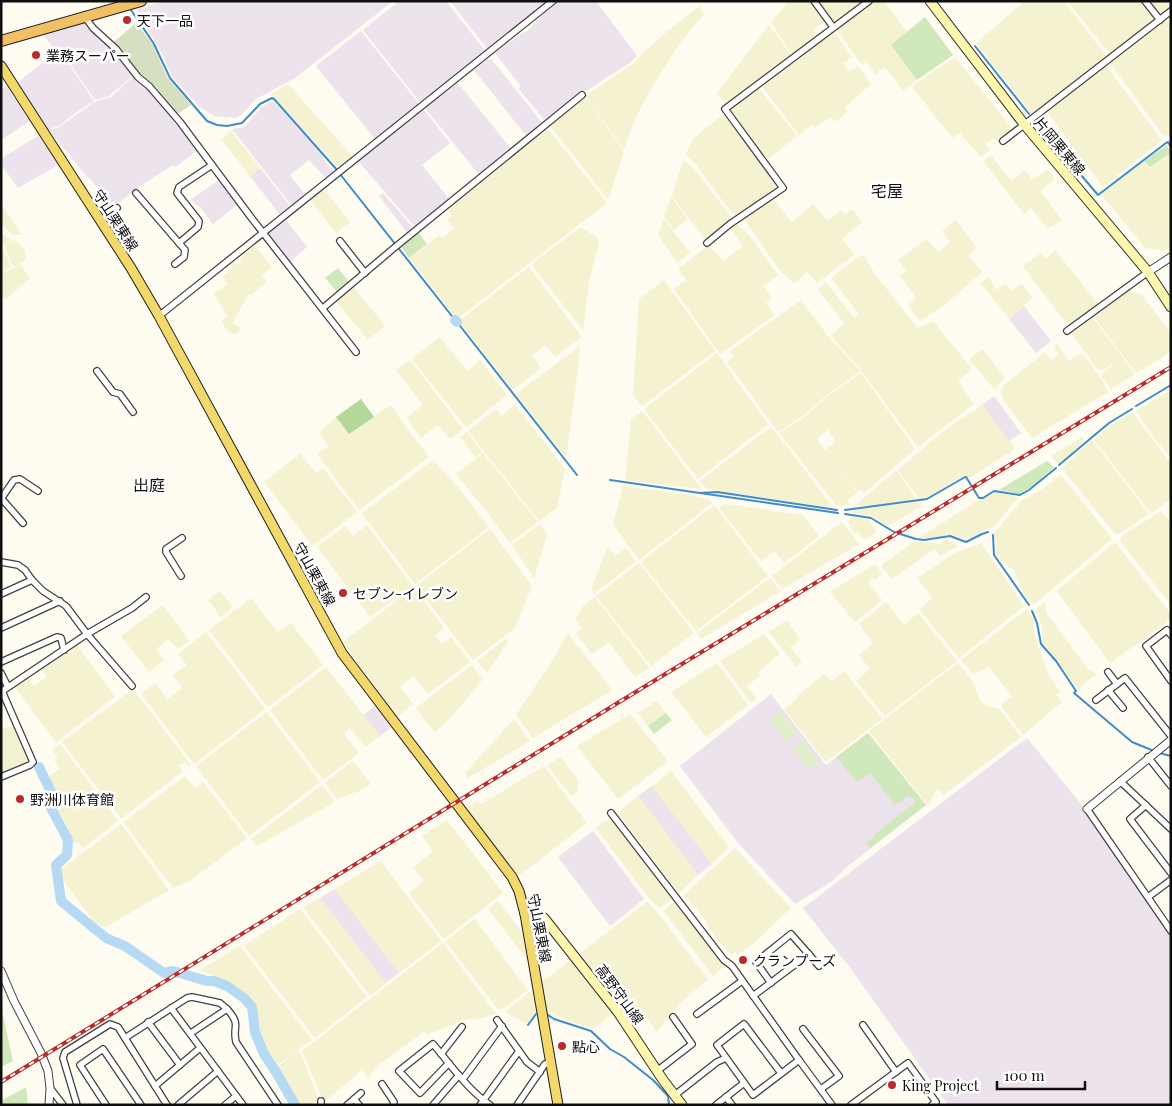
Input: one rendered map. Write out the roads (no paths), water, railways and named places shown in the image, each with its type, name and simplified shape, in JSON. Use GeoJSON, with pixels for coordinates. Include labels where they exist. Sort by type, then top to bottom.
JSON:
{"type":"FeatureCollection","features":[{"type":"Feature","properties":{"kind":"highway"},"geometry":{"type":"LineString","coordinates":[[1,41],[132,4]]}},
{"type":"Feature","properties":{"kind":"main road","name":"片岡栗東線"},"geometry":{"type":"LineString","coordinates":[[930,1],[1024,124],[1148,272],[1171,307]]}},
{"type":"Feature","properties":{"kind":"main road","name":"守山栗東線"},"geometry":{"type":"LineString","coordinates":[[1,66],[159,316],[342,652],[512,877],[519,891],[525,914],[558,1105]]}},
{"type":"Feature","properties":{"kind":"main road","name":"高野守山線"},"geometry":{"type":"LineString","coordinates":[[525,914],[533,913],[544,918],[600,988],[682,1105]]}},
{"type":"Feature","properties":{"kind":"street"},"geometry":{"type":"LineString","coordinates":[[159,316],[554,1]]}},
{"type":"Feature","properties":{"kind":"street"},"geometry":{"type":"LineString","coordinates":[[814,1],[833,28]]}},
{"type":"Feature","properties":{"kind":"street"},"geometry":{"type":"LineString","coordinates":[[707,243],[730,224],[783,188],[725,109],[868,1]]}},
{"type":"Feature","properties":{"kind":"street"},"geometry":{"type":"LineString","coordinates":[[1145,1],[1160,20]]}},
{"type":"Feature","properties":{"kind":"street"},"geometry":{"type":"LineString","coordinates":[[1003,141],[1171,11]]}},
{"type":"Feature","properties":{"kind":"street"},"geometry":{"type":"LineString","coordinates":[[85,17],[104,40],[116,49],[138,77],[160,98],[324,308],[356,352]]}},
{"type":"Feature","properties":{"kind":"street"},"geometry":{"type":"LineString","coordinates":[[324,308],[397,245],[582,95]]}},
{"type":"Feature","properties":{"kind":"street"},"geometry":{"type":"LineString","coordinates":[[179,243],[198,227],[199,221],[177,193],[179,187],[212,165]]}},
{"type":"Feature","properties":{"kind":"street"},"geometry":{"type":"LineString","coordinates":[[136,193],[185,250],[184,257],[175,264]]}},
{"type":"Feature","properties":{"kind":"street"},"geometry":{"type":"LineString","coordinates":[[100,221],[117,208]]}},
{"type":"Feature","properties":{"kind":"street"},"geometry":{"type":"LineString","coordinates":[[340,241],[365,273]]}},
{"type":"Feature","properties":{"kind":"street"},"geometry":{"type":"LineString","coordinates":[[1067,332],[1171,256]]}},
{"type":"Feature","properties":{"kind":"street"},"geometry":{"type":"LineString","coordinates":[[97,371],[113,392],[120,394],[133,412]]}},
{"type":"Feature","properties":{"kind":"street"},"geometry":{"type":"LineString","coordinates":[[23,523],[1,498],[14,480],[20,479],[38,491]]}},
{"type":"Feature","properties":{"kind":"street"},"geometry":{"type":"LineString","coordinates":[[181,576],[166,549],[182,538]]}},
{"type":"Feature","properties":{"kind":"street"},"geometry":{"type":"LineString","coordinates":[[1,562],[18,565],[26,570],[32,580],[43,591],[60,601],[72,612],[87,634],[132,686]]}},
{"type":"Feature","properties":{"kind":"street"},"geometry":{"type":"LineString","coordinates":[[1,594],[32,580]]}},
{"type":"Feature","properties":{"kind":"street"},"geometry":{"type":"LineString","coordinates":[[1,777],[33,762],[1,692],[87,634],[146,598]]}},
{"type":"Feature","properties":{"kind":"street"},"geometry":{"type":"LineString","coordinates":[[1,628],[60,601]]}},
{"type":"Feature","properties":{"kind":"street"},"geometry":{"type":"LineString","coordinates":[[1171,635],[1167,630],[1146,646],[1171,681]]}},
{"type":"Feature","properties":{"kind":"street"},"geometry":{"type":"LineString","coordinates":[[1,662],[57,637],[61,638],[64,650]]}},
{"type":"Feature","properties":{"kind":"street"},"geometry":{"type":"LineString","coordinates":[[1108,672],[1117,684]]}},
{"type":"Feature","properties":{"kind":"street"},"geometry":{"type":"LineString","coordinates":[[1,673],[8,687]]}},
{"type":"Feature","properties":{"kind":"street"},"geometry":{"type":"LineString","coordinates":[[1096,700],[1125,678],[1171,736]]}},
{"type":"Feature","properties":{"kind":"street"},"geometry":{"type":"LineString","coordinates":[[1108,690],[1123,708]]}},
{"type":"Feature","properties":{"kind":"street"},"geometry":{"type":"LineString","coordinates":[[1171,740],[1086,809],[1171,931]]}},
{"type":"Feature","properties":{"kind":"street"},"geometry":{"type":"LineString","coordinates":[[1148,757],[1171,786]]}},
{"type":"Feature","properties":{"kind":"street"},"geometry":{"type":"LineString","coordinates":[[1120,781],[1171,829]]}},
{"type":"Feature","properties":{"kind":"street"},"geometry":{"type":"LineString","coordinates":[[1146,805],[1130,819],[1171,873]]}},
{"type":"Feature","properties":{"kind":"street"},"geometry":{"type":"LineString","coordinates":[[611,813],[675,898],[742,981],[832,1105]]}},
{"type":"Feature","properties":{"kind":"street"},"geometry":{"type":"LineString","coordinates":[[1148,897],[1171,880]]}},
{"type":"Feature","properties":{"kind":"street"},"geometry":{"type":"LineString","coordinates":[[1165,923],[1171,918]]}},
{"type":"Feature","properties":{"kind":"street"},"geometry":{"type":"LineString","coordinates":[[770,984],[756,962],[791,934],[819,966]]}},
{"type":"Feature","properties":{"kind":"street"},"geometry":{"type":"LineString","coordinates":[[753,996],[809,954]]}},
{"type":"Feature","properties":{"kind":"street"},"geometry":{"type":"LineString","coordinates":[[1,971],[48,1071],[49,1105]]}},
{"type":"Feature","properties":{"kind":"street"},"geometry":{"type":"LineString","coordinates":[[697,1014],[742,981]]}},
{"type":"Feature","properties":{"kind":"street"},"geometry":{"type":"LineString","coordinates":[[125,1038],[187,998],[192,997],[220,1003],[237,1023],[236,1042],[278,1105]]}},
{"type":"Feature","properties":{"kind":"street"},"geometry":{"type":"LineString","coordinates":[[172,1008],[243,1105]]}},
{"type":"Feature","properties":{"kind":"street"},"geometry":{"type":"LineString","coordinates":[[191,1033],[227,1009]]}},
{"type":"Feature","properties":{"kind":"street"},"geometry":{"type":"LineString","coordinates":[[657,1071],[692,1044],[673,1017]]}},
{"type":"Feature","properties":{"kind":"street"},"geometry":{"type":"LineString","coordinates":[[497,1020],[527,1062],[540,1072]]}},
{"type":"Feature","properties":{"kind":"street"},"geometry":{"type":"LineString","coordinates":[[148,1022],[180,1065]]}},
{"type":"Feature","properties":{"kind":"street"},"geometry":{"type":"LineString","coordinates":[[77,1105],[63,1058],[65,1052],[110,1024],[118,1026],[167,1105]]}},
{"type":"Feature","properties":{"kind":"street"},"geometry":{"type":"LineString","coordinates":[[781,1073],[744,1024],[717,1045],[753,1095],[799,1060]]}},
{"type":"Feature","properties":{"kind":"street"},"geometry":{"type":"LineString","coordinates":[[863,1025],[896,1072]]}},
{"type":"Feature","properties":{"kind":"street"},"geometry":{"type":"LineString","coordinates":[[433,1105],[461,1077],[502,1026]]}},
{"type":"Feature","properties":{"kind":"street"},"geometry":{"type":"LineString","coordinates":[[441,1054],[462,1027]]}},
{"type":"Feature","properties":{"kind":"street"},"geometry":{"type":"LineString","coordinates":[[803,1029],[839,1076],[821,1089]]}},
{"type":"Feature","properties":{"kind":"street"},"geometry":{"type":"LineString","coordinates":[[450,1063],[420,1093],[399,1071],[433,1044],[450,1063],[482,1102],[490,1105]]}},
{"type":"Feature","properties":{"kind":"street"},"geometry":{"type":"LineString","coordinates":[[155,1086],[200,1048]]}},
{"type":"Feature","properties":{"kind":"street"},"geometry":{"type":"LineString","coordinates":[[106,1105],[80,1065],[103,1049],[141,1105]]}},
{"type":"Feature","properties":{"kind":"street"},"geometry":{"type":"LineString","coordinates":[[482,1102],[518,1051]]}},
{"type":"Feature","properties":{"kind":"street"},"geometry":{"type":"LineString","coordinates":[[675,1095],[717,1062],[726,1058]]}},
{"type":"Feature","properties":{"kind":"street"},"geometry":{"type":"LineString","coordinates":[[517,1105],[545,1064],[551,1062]]}},
{"type":"Feature","properties":{"kind":"street"},"geometry":{"type":"LineString","coordinates":[[851,1105],[908,1063],[936,1102],[932,1105]]}},
{"type":"Feature","properties":{"kind":"street"},"geometry":{"type":"LineString","coordinates":[[178,1105],[218,1072]]}},
{"type":"Feature","properties":{"kind":"street"},"geometry":{"type":"LineString","coordinates":[[716,1105],[744,1083]]}},
{"type":"Feature","properties":{"kind":"street"},"geometry":{"type":"LineString","coordinates":[[382,1084],[394,1102],[393,1105]]}},
{"type":"Feature","properties":{"kind":"street"},"geometry":{"type":"LineString","coordinates":[[50,1088],[63,1105]]}},
{"type":"Feature","properties":{"kind":"street"},"geometry":{"type":"LineString","coordinates":[[347,1105],[361,1093]]}},
{"type":"Feature","properties":{"kind":"street"},"geometry":{"type":"LineString","coordinates":[[225,1105],[236,1096]]}},
{"type":"Feature","properties":{"kind":"street"},"geometry":{"type":"LineString","coordinates":[[726,1097],[732,1105]]}},
{"type":"Feature","properties":{"kind":"street"},"geometry":{"type":"LineString","coordinates":[[354,1099],[358,1105]]}},
{"type":"Feature","properties":{"kind":"waterway"},"geometry":{"type":"LineString","coordinates":[[129,7],[154,44],[170,78],[207,121],[227,126],[242,123],[260,104],[272,98],[337,170]]}},
{"type":"Feature","properties":{"kind":"waterway"},"geometry":{"type":"LineString","coordinates":[[975,46],[1029,114]]}},
{"type":"Feature","properties":{"kind":"waterway"},"geometry":{"type":"LineString","coordinates":[[1036,122],[1098,195],[1166,143],[1168,142],[1171,147]]}},
{"type":"Feature","properties":{"kind":"waterway"},"geometry":{"type":"LineString","coordinates":[[340,174],[455,320]]}},
{"type":"Feature","properties":{"kind":"waterway"},"geometry":{"type":"LineString","coordinates":[[457,322],[577,475]]}},
{"type":"Feature","properties":{"kind":"waterway"},"geometry":{"type":"LineString","coordinates":[[1136,406],[1171,385]]}},
{"type":"Feature","properties":{"kind":"waterway"},"geometry":{"type":"LineString","coordinates":[[1059,465],[1109,423],[1132,409]]}},
{"type":"Feature","properties":{"kind":"waterway"},"geometry":{"type":"LineString","coordinates":[[845,510],[927,499],[965,477],[979,498],[983,498],[994,491],[1020,495],[1056,468]]}},
{"type":"Feature","properties":{"kind":"waterway"},"geometry":{"type":"LineString","coordinates":[[610,480],[838,513]]}},
{"type":"Feature","properties":{"kind":"waterway"},"geometry":{"type":"LineString","coordinates":[[700,493],[717,492],[837,510]]}},
{"type":"Feature","properties":{"kind":"waterway"},"geometry":{"type":"LineString","coordinates":[[845,514],[871,518],[894,532],[916,539],[924,540],[950,536],[966,542],[988,532]]}},
{"type":"Feature","properties":{"kind":"waterway"},"geometry":{"type":"LineString","coordinates":[[993,535],[994,555],[1029,605]]}},
{"type":"Feature","properties":{"kind":"waterway"},"geometry":{"type":"LineString","coordinates":[[1032,611],[1037,623],[1041,644],[1056,661],[1076,691],[1074,693],[1132,742],[1154,751]]}},
{"type":"Feature","properties":{"kind":"waterway"},"geometry":{"type":"LineString","coordinates":[[1159,753],[1171,756]]}},
{"type":"Feature","properties":{"kind":"waterway"},"geometry":{"type":"LineString","coordinates":[[39,767],[53,796],[50,806],[68,840],[67,855],[56,865],[61,901],[106,938],[125,946],[164,973],[173,971],[207,981],[214,981],[227,986],[244,998],[252,1007],[255,1032],[264,1054],[295,1105]]}},
{"type":"Feature","properties":{"kind":"waterway"},"geometry":{"type":"LineString","coordinates":[[528,1025],[536,1014]]}},
{"type":"Feature","properties":{"kind":"waterway"},"geometry":{"type":"LineString","coordinates":[[548,1015],[554,1019],[591,1031],[610,1049],[624,1057],[653,1080],[668,1096],[669,1105]]}},
{"type":"Feature","properties":{"kind":"railway"},"geometry":{"type":"LineString","coordinates":[[1,1082],[616,704],[1171,367]]}},
{"type":"Feature","properties":{"kind":"place","name":"天下一品"},"geometry":{"type":"Point","coordinates":[127,20]}},
{"type":"Feature","properties":{"kind":"place","name":"業務スーパー"},"geometry":{"type":"Point","coordinates":[36,55]}},
{"type":"Feature","properties":{"kind":"place","name":"セブン-イレブン"},"geometry":{"type":"Point","coordinates":[343,593]}},
{"type":"Feature","properties":{"kind":"place","name":"野洲川体育館"},"geometry":{"type":"Point","coordinates":[20,799]}},
{"type":"Feature","properties":{"kind":"place","name":"クランプーズ"},"geometry":{"type":"Point","coordinates":[743,960]}},
{"type":"Feature","properties":{"kind":"place","name":"點心"},"geometry":{"type":"Point","coordinates":[562,1046]}},
{"type":"Feature","properties":{"kind":"place","name":"King Project"},"geometry":{"type":"Point","coordinates":[892,1085]}},
{"type":"Feature","properties":{"kind":"district","name":"宅屋"},"geometry":{"type":"Point","coordinates":[887,190]}},
{"type":"Feature","properties":{"kind":"district","name":"出庭"},"geometry":{"type":"Point","coordinates":[149,484]}}]}
